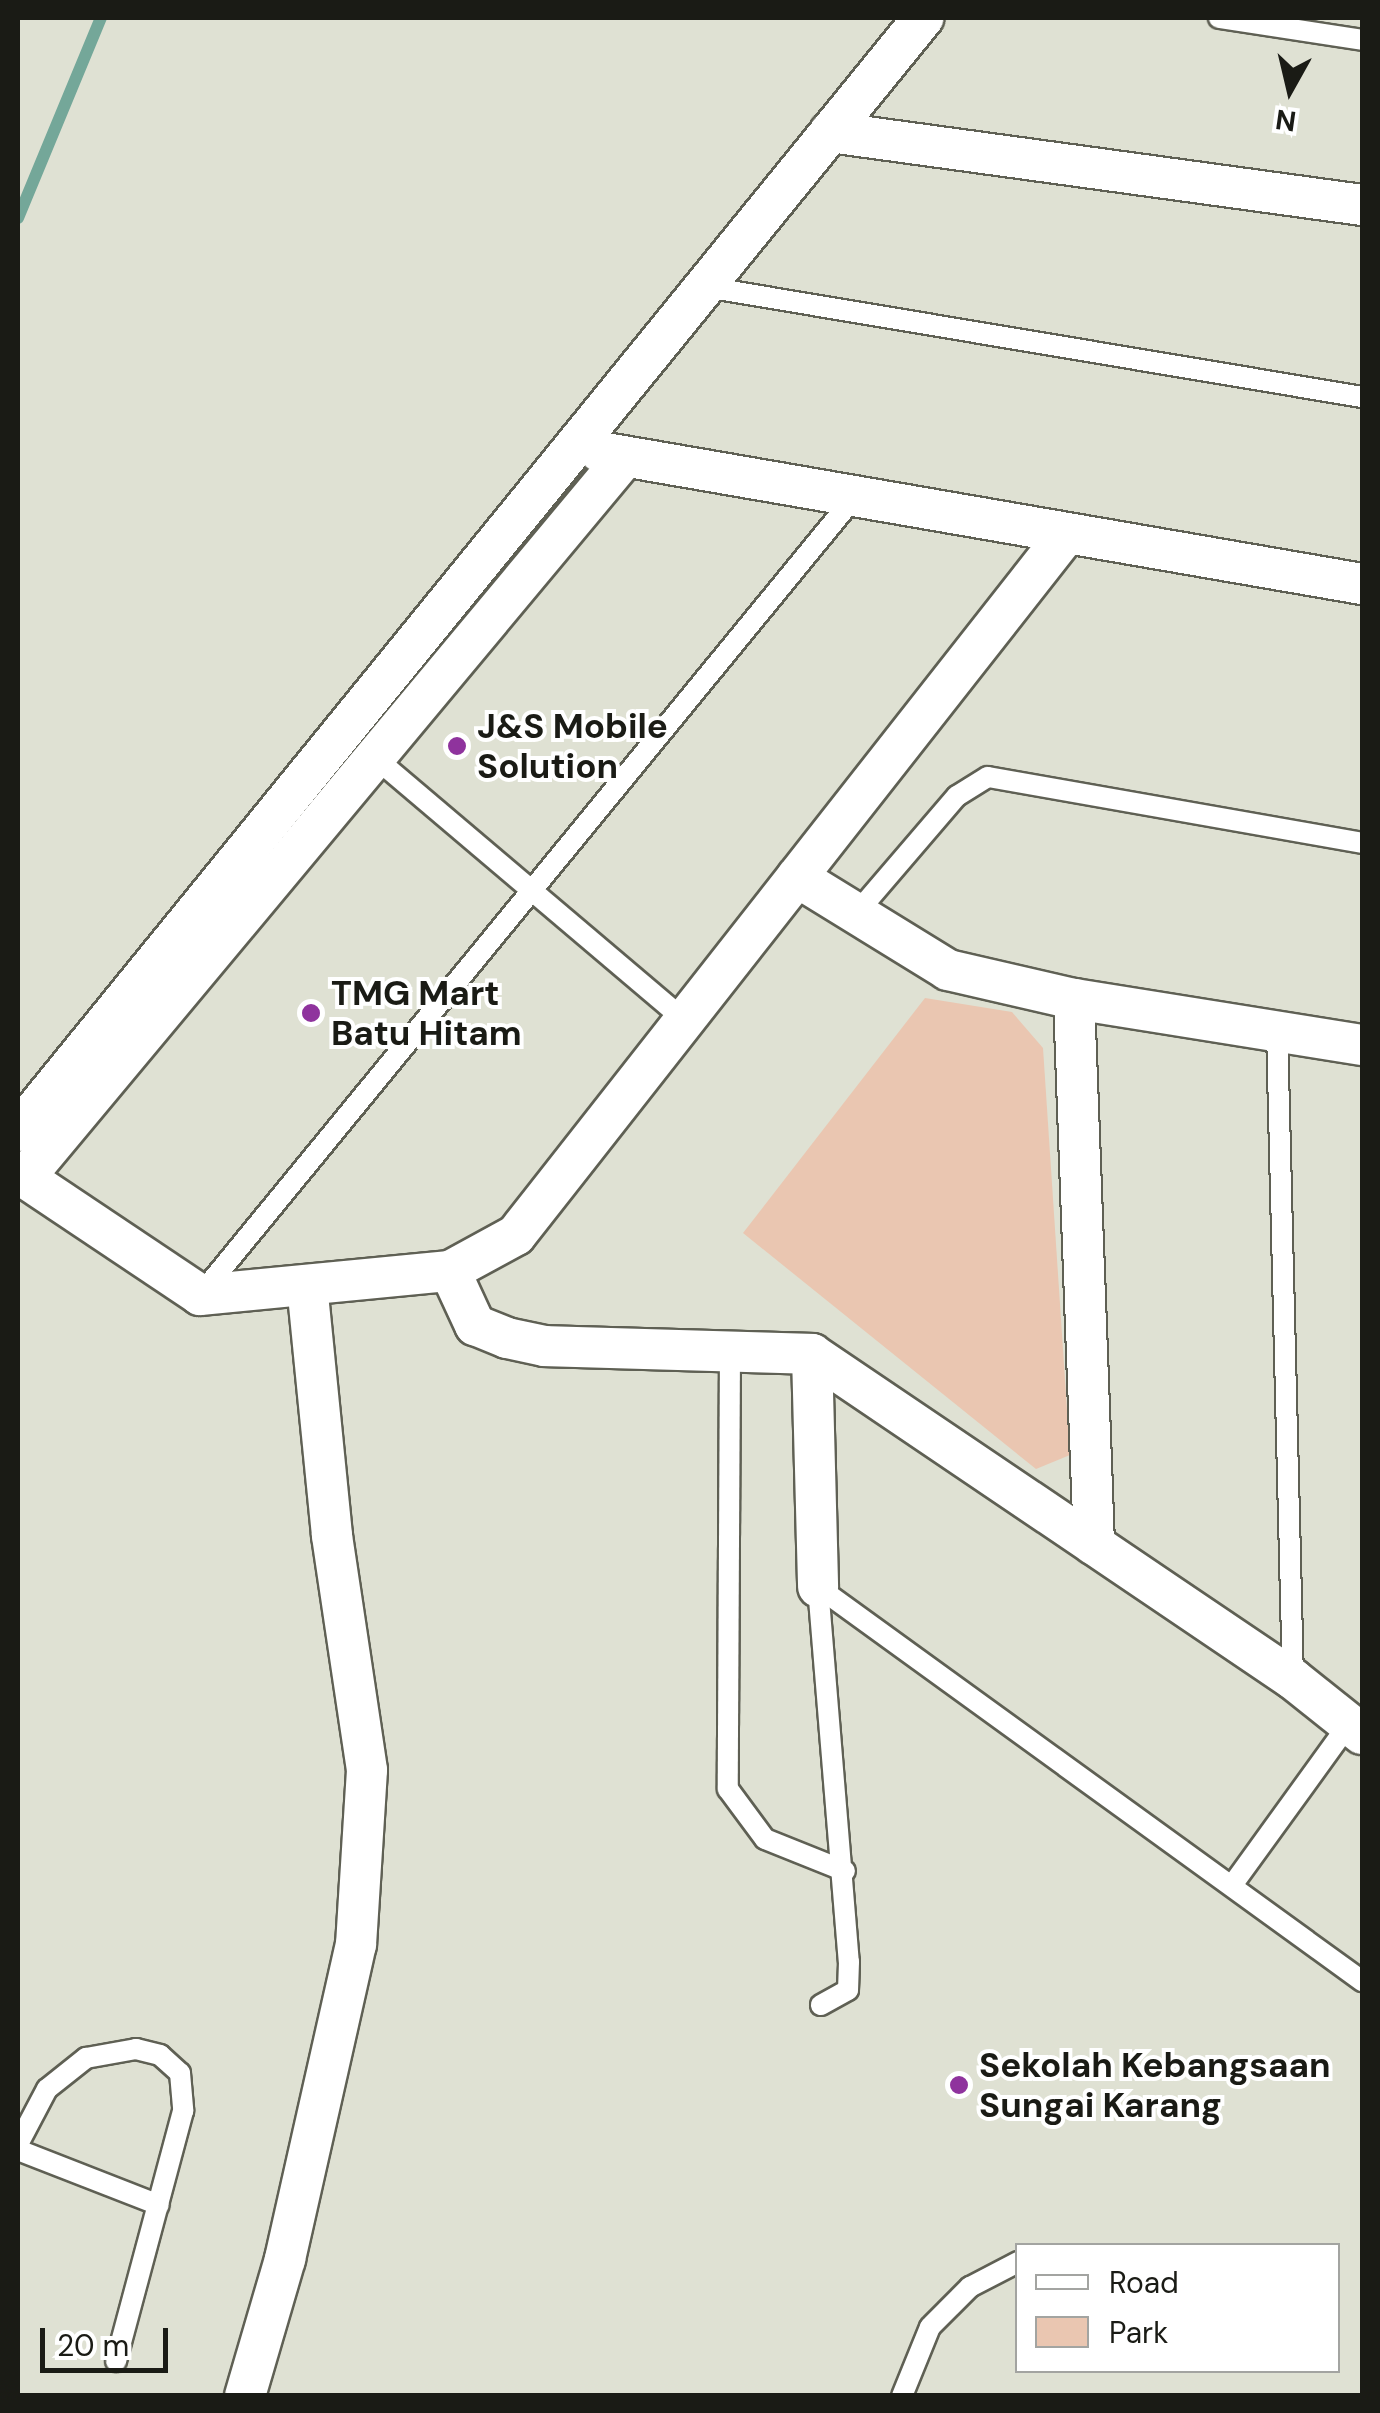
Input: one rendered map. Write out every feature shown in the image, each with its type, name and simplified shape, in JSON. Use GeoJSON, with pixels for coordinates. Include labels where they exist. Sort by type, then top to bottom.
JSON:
{"type":"FeatureCollection","features":[{"type":"Feature","properties":{"kind":"street"},"geometry":{"type":"LineString","coordinates":[[18,1131],[923,18]]}},
{"type":"Feature","properties":{"kind":"street"},"geometry":{"type":"LineString","coordinates":[[830,132],[1362,205]]}},
{"type":"Feature","properties":{"kind":"street"},"geometry":{"type":"LineString","coordinates":[[571,448],[1362,584]]}},
{"type":"Feature","properties":{"kind":"street"},"geometry":{"type":"LineString","coordinates":[[625,456],[22,1175],[200,1295],[450,1271],[516,1235],[1067,534]]}},
{"type":"Feature","properties":{"kind":"street"},"geometry":{"type":"LineString","coordinates":[[797,877],[854,916],[948,970],[1074,999],[1362,1045]]}},
{"type":"Feature","properties":{"kind":"street"},"geometry":{"type":"LineString","coordinates":[[1074,999],[1094,1545]]}},
{"type":"Feature","properties":{"kind":"street"},"geometry":{"type":"LineString","coordinates":[[450,1271],[475,1325],[507,1338],[546,1346],[812,1354],[1293,1679],[1356,1729]]}},
{"type":"Feature","properties":{"kind":"street"},"geometry":{"type":"LineString","coordinates":[[245,2396],[285,2259],[356,1944],[367,1770],[332,1535],[306,1285]]}},
{"type":"Feature","properties":{"kind":"street"},"geometry":{"type":"LineString","coordinates":[[812,1354],[818,1588]]}},
{"type":"Feature","properties":{"kind":"lane"},"geometry":{"type":"LineString","coordinates":[[1219,18],[1362,40]]}},
{"type":"Feature","properties":{"kind":"lane"},"geometry":{"type":"LineString","coordinates":[[706,287],[1362,397]]}},
{"type":"Feature","properties":{"kind":"lane"},"geometry":{"type":"LineString","coordinates":[[200,1295],[855,496]]}},
{"type":"Feature","properties":{"kind":"lane"},"geometry":{"type":"LineString","coordinates":[[372,756],[686,1020]]}},
{"type":"Feature","properties":{"kind":"lane"},"geometry":{"type":"LineString","coordinates":[[854,916],[957,796],[988,777],[1362,843]]}},
{"type":"Feature","properties":{"kind":"lane"},"geometry":{"type":"LineString","coordinates":[[1277,1030],[1293,1679]]}},
{"type":"Feature","properties":{"kind":"lane"},"geometry":{"type":"LineString","coordinates":[[730,1352],[728,1790],[764,1839],[844,1871]]}},
{"type":"Feature","properties":{"kind":"lane"},"geometry":{"type":"LineString","coordinates":[[818,1588],[844,1871],[848,1990],[821,2005]]}},
{"type":"Feature","properties":{"kind":"lane"},"geometry":{"type":"LineString","coordinates":[[818,1588],[1362,1981]]}},
{"type":"Feature","properties":{"kind":"lane"},"geometry":{"type":"LineString","coordinates":[[1232,1884],[1356,1729]]}},
{"type":"Feature","properties":{"kind":"lane"},"geometry":{"type":"LineString","coordinates":[[116,2361],[159,2205],[184,2111],[180,2073],[160,2055],[110,2050],[75,2064],[47,2089],[18,2147],[159,2205]]}},
{"type":"Feature","properties":{"kind":"lane"},"geometry":{"type":"LineString","coordinates":[[902,2396],[930,2326],[970,2287],[1015,2264]]}},
{"type":"Feature","properties":{"kind":"green space"},"geometry":{"type":"Polygon","coordinates":[[[925,998],[1012,1012],[1043,1048],[1070,1455],[1036,1469],[743,1233],[925,998]]]}},
{"type":"Feature","properties":{"kind":"waterway"},"geometry":{"type":"LineString","coordinates":[[18,218],[101,18]]}},
{"type":"Feature","properties":{"kind":"place","name":"J&S Mobile Solution"},"geometry":{"type":"Point","coordinates":[457,746]}},
{"type":"Feature","properties":{"kind":"place","name":"TMG Mart Batu Hitam"},"geometry":{"type":"Point","coordinates":[311,1013]}},
{"type":"Feature","properties":{"kind":"place","name":"Sekolah Kebangsaan Sungai Karang"},"geometry":{"type":"Point","coordinates":[959,2085]}}]}
